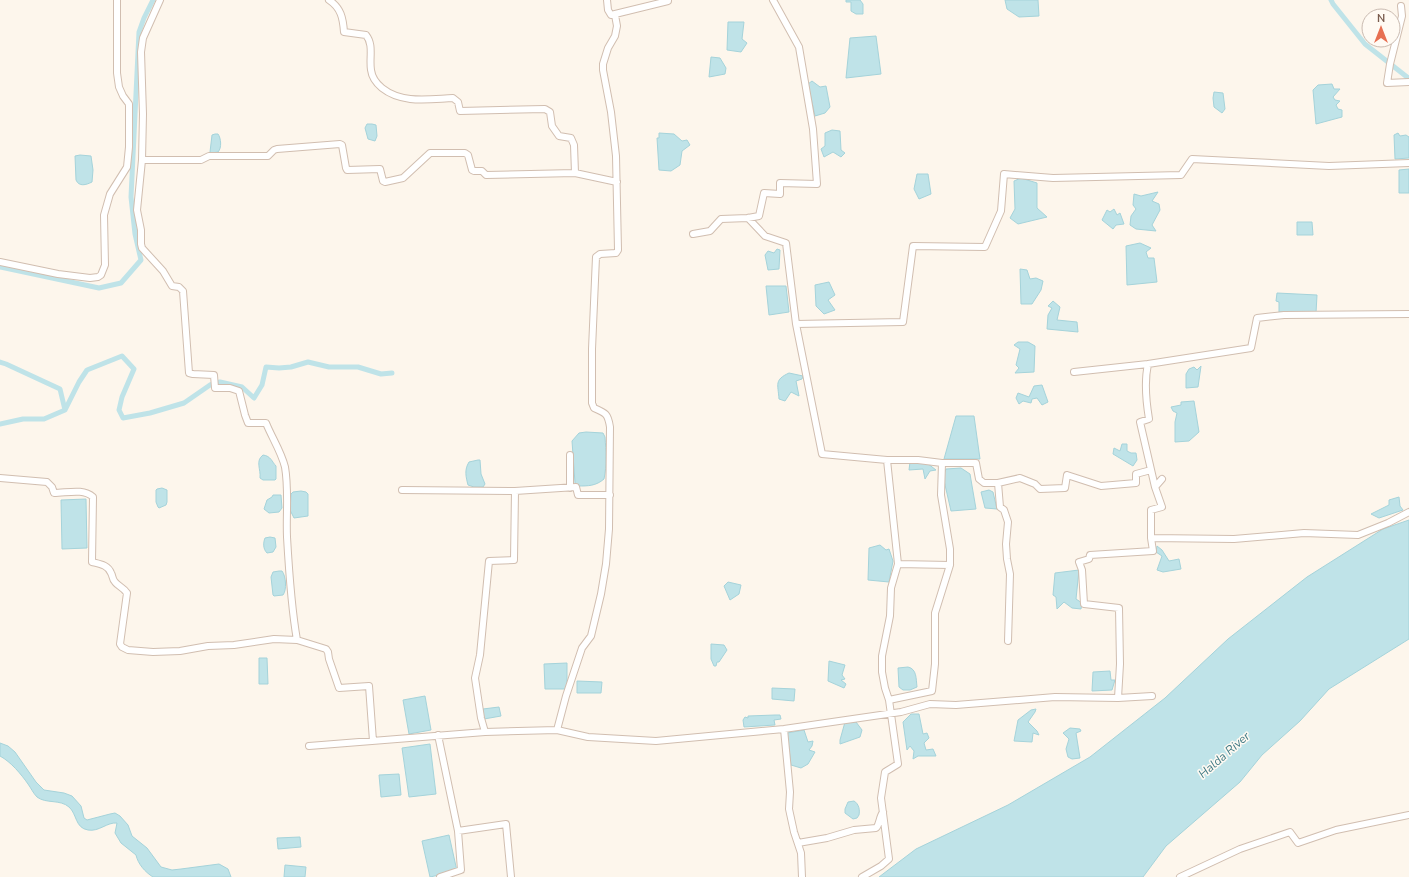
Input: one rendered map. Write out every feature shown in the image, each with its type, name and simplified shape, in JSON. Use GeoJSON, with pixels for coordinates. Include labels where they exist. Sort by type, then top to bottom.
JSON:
{"type":"FeatureCollection","features":[{"type":"Feature","properties":{"kind":"street"},"geometry":{"type":"LineString","coordinates":[[0,262],[58,274],[90,278],[101,274],[105,265],[104,216],[110,194],[127,167],[129,148],[129,104],[123,96],[119,86],[117,72],[117,0]]}},
{"type":"Feature","properties":{"kind":"street"},"geometry":{"type":"LineString","coordinates":[[160,0],[143,38],[141,52],[143,114],[142,160],[137,210],[141,230],[141,244],[142,248],[163,271],[172,286],[179,287],[183,291],[189,373],[214,375],[216,388],[230,388],[240,391],[248,423],[266,423],[279,450],[285,468],[290,590],[297,640]]}},
{"type":"Feature","properties":{"kind":"street"},"geometry":{"type":"LineString","coordinates":[[329,0],[336,5],[341,13],[344,32],[366,35],[370,40],[371,71],[375,82],[386,91],[398,97],[410,99],[453,98],[458,102],[460,111],[545,109],[550,112],[552,126],[560,136],[571,138],[574,145],[575,173]]}},
{"type":"Feature","properties":{"kind":"street"},"geometry":{"type":"LineString","coordinates":[[607,0],[609,14],[611,15],[668,0]]}},
{"type":"Feature","properties":{"kind":"street"},"geometry":{"type":"LineString","coordinates":[[693,234],[710,231],[721,219],[760,216],[764,193],[780,194],[780,184],[817,184],[813,129],[799,47],[773,0]]}},
{"type":"Feature","properties":{"kind":"street"},"geometry":{"type":"LineString","coordinates":[[1401,6],[1402,16],[1390,64],[1387,83],[1409,82]]}},
{"type":"Feature","properties":{"kind":"street"},"geometry":{"type":"LineString","coordinates":[[557,730],[566,696],[582,648],[590,636],[601,594],[606,564],[610,495],[610,427],[609,418],[606,413],[594,408],[592,403],[592,349],[595,260],[598,254],[615,254],[618,250],[616,156],[613,126],[603,70],[603,64],[608,48],[615,36],[617,26],[615,15]]}},
{"type":"Feature","properties":{"kind":"street"},"geometry":{"type":"LineString","coordinates":[[142,160],[201,160],[209,156],[268,156],[277,149],[342,144],[347,170],[380,169],[384,182],[403,178],[430,153],[467,153],[472,170],[482,171],[486,175],[575,173],[617,182]]}},
{"type":"Feature","properties":{"kind":"street"},"geometry":{"type":"LineString","coordinates":[[796,324],[903,322],[913,246],[985,247],[1001,211],[1004,174],[1053,178],[1181,175],[1192,159],[1329,166],[1409,163]]}},
{"type":"Feature","properties":{"kind":"street"},"geometry":{"type":"LineString","coordinates":[[748,218],[765,236],[786,243],[796,324],[822,454],[887,460],[976,463],[979,479],[984,483],[998,483],[1020,478],[1035,484],[1040,489],[1064,488],[1068,475],[1100,486],[1136,482],[1136,474],[1151,470]]}},
{"type":"Feature","properties":{"kind":"street"},"geometry":{"type":"LineString","coordinates":[[1074,372],[1148,364],[1251,348],[1257,318],[1284,315],[1409,314]]}},
{"type":"Feature","properties":{"kind":"street"},"geometry":{"type":"LineString","coordinates":[[1118,698],[1120,664],[1119,608],[1084,604],[1082,570],[1079,562],[1089,559],[1090,555],[1153,551],[1151,510],[1162,507],[1155,487],[1140,422],[1149,419],[1146,404],[1148,364]]}},
{"type":"Feature","properties":{"kind":"street"},"geometry":{"type":"LineString","coordinates":[[570,455],[570,488]]}},
{"type":"Feature","properties":{"kind":"street"},"geometry":{"type":"LineString","coordinates":[[862,877],[881,866],[889,859],[881,798],[886,772],[898,764],[889,700],[884,683],[882,656],[890,616],[891,588],[898,564],[887,460]]}},
{"type":"Feature","properties":{"kind":"street"},"geometry":{"type":"LineString","coordinates":[[889,700],[932,691],[935,664],[935,613],[950,565],[950,548],[941,495],[942,463]]}},
{"type":"Feature","properties":{"kind":"street"},"geometry":{"type":"LineString","coordinates":[[0,478],[47,482],[52,487],[54,494],[81,492],[89,494],[93,497],[92,562],[105,565],[111,572],[113,581],[123,587],[127,593],[120,644],[122,647],[128,650],[173,652],[208,646],[234,645],[274,639],[297,640],[326,649],[339,688],[369,686],[373,741]]}},
{"type":"Feature","properties":{"kind":"street"},"geometry":{"type":"LineString","coordinates":[[1155,487],[1162,479]]}},
{"type":"Feature","properties":{"kind":"street"},"geometry":{"type":"LineString","coordinates":[[998,483],[1000,507],[1004,510],[1008,522],[1006,544],[1010,574],[1008,641]]}},
{"type":"Feature","properties":{"kind":"street"},"geometry":{"type":"LineString","coordinates":[[402,490],[515,491],[576,487],[578,495],[610,495]]}},
{"type":"Feature","properties":{"kind":"street"},"geometry":{"type":"LineString","coordinates":[[485,732],[481,718],[475,678],[480,655],[489,561],[514,560],[515,491]]}},
{"type":"Feature","properties":{"kind":"street"},"geometry":{"type":"LineString","coordinates":[[1152,538],[1234,539],[1304,533],[1358,535],[1388,523],[1409,512]]}},
{"type":"Feature","properties":{"kind":"street"},"geometry":{"type":"LineString","coordinates":[[898,564],[950,565]]}},
{"type":"Feature","properties":{"kind":"street"},"geometry":{"type":"LineString","coordinates":[[308,746],[438,735],[557,730],[588,737],[656,741],[784,729],[891,713],[930,704],[956,704],[1055,697],[1118,698],[1152,696]]}},
{"type":"Feature","properties":{"kind":"street"},"geometry":{"type":"LineString","coordinates":[[784,729],[790,792],[789,809],[801,854],[802,877]]}},
{"type":"Feature","properties":{"kind":"street"},"geometry":{"type":"LineString","coordinates":[[438,735],[458,831],[462,870],[440,877]]}},
{"type":"Feature","properties":{"kind":"street"},"geometry":{"type":"LineString","coordinates":[[798,843],[827,838],[854,830],[876,828],[878,826],[880,816],[884,812]]}},
{"type":"Feature","properties":{"kind":"street"},"geometry":{"type":"LineString","coordinates":[[1180,877],[1240,848],[1290,832],[1298,843],[1336,830],[1409,815]]}},
{"type":"Feature","properties":{"kind":"street"},"geometry":{"type":"LineString","coordinates":[[458,831],[506,824],[511,877]]}},
{"type":"Feature","properties":{"kind":"water"},"geometry":{"type":"Polygon","coordinates":[[[846,0],[860,0],[863,4],[863,14],[856,14],[851,11],[851,2],[846,2],[846,0]]]}},
{"type":"Feature","properties":{"kind":"water"},"geometry":{"type":"Polygon","coordinates":[[[1005,0],[1038,0],[1039,16],[1019,17],[1007,9],[1005,0]]]}},
{"type":"Feature","properties":{"kind":"water"},"geometry":{"type":"Polygon","coordinates":[[[728,22],[744,22],[742,39],[747,43],[741,52],[727,50],[728,22]]]}},
{"type":"Feature","properties":{"kind":"water"},"geometry":{"type":"Polygon","coordinates":[[[876,36],[881,74],[846,78],[850,38],[876,36]]]}},
{"type":"Feature","properties":{"kind":"water"},"geometry":{"type":"Polygon","coordinates":[[[711,57],[720,58],[726,68],[725,74],[709,77],[711,57]]]}},
{"type":"Feature","properties":{"kind":"water"},"geometry":{"type":"Polygon","coordinates":[[[812,81],[820,87],[826,86],[830,107],[825,113],[815,116],[808,84],[812,81]]]}},
{"type":"Feature","properties":{"kind":"water"},"geometry":{"type":"Polygon","coordinates":[[[1332,84],[1334,89],[1340,89],[1333,97],[1335,100],[1340,101],[1336,105],[1338,109],[1342,110],[1342,117],[1316,124],[1313,90],[1318,85],[1332,84]]]}},
{"type":"Feature","properties":{"kind":"water"},"geometry":{"type":"Polygon","coordinates":[[[1214,92],[1223,93],[1225,109],[1222,113],[1214,107],[1214,92]]]}},
{"type":"Feature","properties":{"kind":"water"},"geometry":{"type":"Polygon","coordinates":[[[367,124],[376,125],[377,136],[375,141],[368,139],[365,128],[367,124]]]}},
{"type":"Feature","properties":{"kind":"water"},"geometry":{"type":"Polygon","coordinates":[[[832,130],[840,131],[841,150],[845,153],[841,157],[833,152],[824,157],[821,149],[825,146],[825,133],[832,130]]]}},
{"type":"Feature","properties":{"kind":"water"},"geometry":{"type":"Polygon","coordinates":[[[659,133],[674,134],[682,141],[687,140],[690,145],[682,151],[680,165],[671,171],[659,170],[657,138],[659,138],[659,133]]]}},
{"type":"Feature","properties":{"kind":"water"},"geometry":{"type":"Polygon","coordinates":[[[1398,133],[1400,136],[1406,135],[1409,137],[1409,158],[1395,159],[1394,135],[1398,133]]]}},
{"type":"Feature","properties":{"kind":"water"},"geometry":{"type":"Polygon","coordinates":[[[218,134],[219,136],[221,146],[218,152],[212,153],[210,152],[212,135],[218,134]]]}},
{"type":"Feature","properties":{"kind":"water"},"geometry":{"type":"Polygon","coordinates":[[[75,156],[91,156],[93,170],[92,182],[85,185],[79,184],[76,180],[75,156]]]}},
{"type":"Feature","properties":{"kind":"water"},"geometry":{"type":"Polygon","coordinates":[[[1409,169],[1409,193],[1399,193],[1399,170],[1409,169]]]}},
{"type":"Feature","properties":{"kind":"water"},"geometry":{"type":"Polygon","coordinates":[[[917,174],[928,174],[931,194],[919,199],[914,189],[917,174]]]}},
{"type":"Feature","properties":{"kind":"water"},"geometry":{"type":"Polygon","coordinates":[[[1021,178],[1037,183],[1037,208],[1047,217],[1018,224],[1010,218],[1015,209],[1014,181],[1021,178]]]}},
{"type":"Feature","properties":{"kind":"water"},"geometry":{"type":"Polygon","coordinates":[[[1158,192],[1152,201],[1159,204],[1160,210],[1152,225],[1156,231],[1136,229],[1130,225],[1131,216],[1136,209],[1133,205],[1134,194],[1141,196],[1158,192]]]}},
{"type":"Feature","properties":{"kind":"water"},"geometry":{"type":"Polygon","coordinates":[[[1114,209],[1117,215],[1120,213],[1124,224],[1116,225],[1113,229],[1102,220],[1107,210],[1110,212],[1114,209]]]}},
{"type":"Feature","properties":{"kind":"water"},"geometry":{"type":"Polygon","coordinates":[[[1297,222],[1312,222],[1313,235],[1297,235],[1297,222]]]}},
{"type":"Feature","properties":{"kind":"water"},"geometry":{"type":"Polygon","coordinates":[[[1140,243],[1151,248],[1146,252],[1148,258],[1154,258],[1157,282],[1127,285],[1126,246],[1140,243]]]}},
{"type":"Feature","properties":{"kind":"water"},"geometry":{"type":"Polygon","coordinates":[[[777,249],[780,250],[779,269],[768,270],[765,255],[768,251],[774,253],[777,249]]]}},
{"type":"Feature","properties":{"kind":"water"},"geometry":{"type":"Polygon","coordinates":[[[1020,269],[1027,270],[1030,279],[1036,278],[1043,281],[1041,290],[1032,304],[1021,304],[1020,269]]]}},
{"type":"Feature","properties":{"kind":"water"},"geometry":{"type":"Polygon","coordinates":[[[829,282],[835,295],[828,300],[835,310],[824,314],[816,306],[815,285],[829,282]]]}},
{"type":"Feature","properties":{"kind":"water"},"geometry":{"type":"Polygon","coordinates":[[[766,286],[786,286],[789,312],[769,315],[766,286]]]}},
{"type":"Feature","properties":{"kind":"water"},"geometry":{"type":"Polygon","coordinates":[[[1277,293],[1317,295],[1316,313],[1279,312],[1279,302],[1276,301],[1277,293]]]}},
{"type":"Feature","properties":{"kind":"water"},"geometry":{"type":"Polygon","coordinates":[[[1053,301],[1060,307],[1057,320],[1077,322],[1078,332],[1047,329],[1048,315],[1052,308],[1048,306],[1053,301]]]}},
{"type":"Feature","properties":{"kind":"water"},"geometry":{"type":"Polygon","coordinates":[[[1018,342],[1028,342],[1035,346],[1034,372],[1015,373],[1019,368],[1016,365],[1020,349],[1014,345],[1018,342]]]}},
{"type":"Feature","properties":{"kind":"water"},"geometry":{"type":"Polygon","coordinates":[[[1201,366],[1198,387],[1186,388],[1186,374],[1189,369],[1194,367],[1197,370],[1201,366]]]}},
{"type":"Feature","properties":{"kind":"water"},"geometry":{"type":"Polygon","coordinates":[[[789,373],[803,376],[802,379],[796,381],[799,396],[791,392],[785,401],[779,399],[778,383],[781,378],[789,373]]]}},
{"type":"Feature","properties":{"kind":"water"},"geometry":{"type":"Polygon","coordinates":[[[1042,385],[1048,402],[1042,405],[1037,398],[1032,399],[1031,403],[1023,401],[1019,404],[1016,398],[1018,393],[1029,397],[1034,386],[1042,385]]]}},
{"type":"Feature","properties":{"kind":"water"},"geometry":{"type":"Polygon","coordinates":[[[1194,401],[1199,432],[1189,441],[1175,442],[1175,422],[1177,413],[1173,411],[1171,407],[1181,405],[1181,402],[1194,401]]]}},
{"type":"Feature","properties":{"kind":"water"},"geometry":{"type":"Polygon","coordinates":[[[956,416],[974,416],[980,459],[944,459],[956,416]]]}},
{"type":"Feature","properties":{"kind":"water"},"geometry":{"type":"Polygon","coordinates":[[[579,433],[603,433],[605,437],[605,474],[604,479],[598,483],[589,486],[578,486],[575,483],[572,441],[579,433]]]}},
{"type":"Feature","properties":{"kind":"water"},"geometry":{"type":"Polygon","coordinates":[[[1122,444],[1127,444],[1127,451],[1136,453],[1137,460],[1133,466],[1113,454],[1114,448],[1120,451],[1122,444]]]}},
{"type":"Feature","properties":{"kind":"water"},"geometry":{"type":"Polygon","coordinates":[[[263,455],[270,458],[276,466],[275,480],[263,480],[260,478],[259,460],[263,455]]]}},
{"type":"Feature","properties":{"kind":"water"},"geometry":{"type":"Polygon","coordinates":[[[480,460],[481,474],[485,484],[483,487],[468,485],[466,471],[467,465],[469,462],[480,460]]]}},
{"type":"Feature","properties":{"kind":"water"},"geometry":{"type":"Polygon","coordinates":[[[910,462],[927,463],[936,470],[930,471],[925,479],[923,469],[909,470],[910,462]]]}},
{"type":"Feature","properties":{"kind":"water"},"geometry":{"type":"Polygon","coordinates":[[[961,468],[970,474],[976,509],[951,511],[943,476],[946,469],[961,468]]]}},
{"type":"Feature","properties":{"kind":"water"},"geometry":{"type":"Polygon","coordinates":[[[162,488],[167,490],[167,502],[166,505],[159,508],[156,502],[156,490],[162,488]]]}},
{"type":"Feature","properties":{"kind":"water"},"geometry":{"type":"Polygon","coordinates":[[[989,490],[993,492],[997,509],[985,508],[981,492],[989,490]]]}},
{"type":"Feature","properties":{"kind":"water"},"geometry":{"type":"Polygon","coordinates":[[[301,491],[308,494],[308,516],[294,518],[290,510],[291,494],[293,492],[301,491]]]}},
{"type":"Feature","properties":{"kind":"water"},"geometry":{"type":"Polygon","coordinates":[[[273,495],[281,495],[282,508],[279,512],[269,513],[264,509],[267,500],[273,495]]]}},
{"type":"Feature","properties":{"kind":"water"},"geometry":{"type":"Polygon","coordinates":[[[1399,497],[1400,506],[1403,510],[1379,518],[1371,514],[1389,505],[1389,500],[1399,497]]]}},
{"type":"Feature","properties":{"kind":"water"},"geometry":{"type":"Polygon","coordinates":[[[86,499],[87,548],[62,549],[61,500],[86,499]]]}},
{"type":"Feature","properties":{"kind":"water","name":"Halda River"},"geometry":{"type":"Polygon","coordinates":[[[1409,520],[1409,639],[1329,689],[1300,721],[1262,755],[1240,782],[1166,846],[1143,877],[879,877],[916,849],[1008,805],[1090,757],[1165,698],[1228,639],[1307,577],[1383,529],[1409,520]]]}},
{"type":"Feature","properties":{"kind":"water"},"geometry":{"type":"Polygon","coordinates":[[[265,538],[275,538],[276,547],[273,552],[267,553],[264,548],[264,542],[265,538]]]}},
{"type":"Feature","properties":{"kind":"water"},"geometry":{"type":"Polygon","coordinates":[[[880,545],[886,550],[889,549],[893,561],[889,582],[868,580],[869,548],[880,545]]]}},
{"type":"Feature","properties":{"kind":"water"},"geometry":{"type":"Polygon","coordinates":[[[1157,546],[1162,550],[1169,561],[1179,559],[1181,569],[1163,572],[1157,570],[1162,556],[1156,552],[1157,546]]]}},
{"type":"Feature","properties":{"kind":"water"},"geometry":{"type":"Polygon","coordinates":[[[1079,570],[1076,599],[1082,603],[1081,609],[1072,608],[1064,602],[1057,609],[1056,597],[1053,595],[1055,573],[1079,570]]]}},
{"type":"Feature","properties":{"kind":"water"},"geometry":{"type":"Polygon","coordinates":[[[282,571],[284,576],[286,583],[285,590],[283,595],[274,596],[271,577],[273,572],[282,571]]]}},
{"type":"Feature","properties":{"kind":"water"},"geometry":{"type":"Polygon","coordinates":[[[728,582],[741,585],[739,594],[730,600],[724,586],[728,582]]]}},
{"type":"Feature","properties":{"kind":"water"},"geometry":{"type":"Polygon","coordinates":[[[711,644],[724,645],[727,650],[719,662],[717,662],[716,666],[714,666],[711,659],[711,644]]]}},
{"type":"Feature","properties":{"kind":"water"},"geometry":{"type":"Polygon","coordinates":[[[259,658],[267,658],[268,684],[259,684],[259,658]]]}},
{"type":"Feature","properties":{"kind":"water"},"geometry":{"type":"Polygon","coordinates":[[[829,661],[845,665],[842,675],[845,679],[841,680],[846,684],[844,688],[828,681],[829,661]]]}},
{"type":"Feature","properties":{"kind":"water"},"geometry":{"type":"Polygon","coordinates":[[[567,663],[567,689],[545,689],[544,664],[567,663]]]}},
{"type":"Feature","properties":{"kind":"water"},"geometry":{"type":"Polygon","coordinates":[[[908,667],[915,672],[917,687],[910,690],[903,690],[899,687],[898,668],[908,667]]]}},
{"type":"Feature","properties":{"kind":"water"},"geometry":{"type":"Polygon","coordinates":[[[1110,671],[1111,680],[1115,680],[1112,690],[1092,691],[1093,672],[1110,671]]]}},
{"type":"Feature","properties":{"kind":"water"},"geometry":{"type":"Polygon","coordinates":[[[577,681],[602,682],[601,693],[577,693],[577,681]]]}},
{"type":"Feature","properties":{"kind":"water"},"geometry":{"type":"Polygon","coordinates":[[[772,688],[795,689],[794,701],[772,699],[772,688]]]}},
{"type":"Feature","properties":{"kind":"water"},"geometry":{"type":"Polygon","coordinates":[[[425,696],[431,730],[409,734],[403,700],[425,696]]]}},
{"type":"Feature","properties":{"kind":"water"},"geometry":{"type":"Polygon","coordinates":[[[499,707],[501,716],[484,719],[483,709],[499,707]]]}},
{"type":"Feature","properties":{"kind":"water"},"geometry":{"type":"Polygon","coordinates":[[[1036,709],[1028,722],[1039,735],[1033,733],[1032,742],[1014,741],[1018,720],[1031,710],[1036,709]]]}},
{"type":"Feature","properties":{"kind":"water"},"geometry":{"type":"Polygon","coordinates":[[[911,714],[919,714],[923,734],[927,733],[929,738],[924,743],[926,750],[933,749],[936,756],[918,756],[913,759],[914,751],[910,746],[907,750],[903,722],[911,714]]]}},
{"type":"Feature","properties":{"kind":"water"},"geometry":{"type":"Polygon","coordinates":[[[780,715],[781,719],[774,720],[775,725],[744,727],[743,720],[745,717],[748,718],[748,716],[780,715]]]}},
{"type":"Feature","properties":{"kind":"water"},"geometry":{"type":"Polygon","coordinates":[[[845,722],[856,722],[862,730],[860,737],[840,744],[840,740],[845,722]]]}},
{"type":"Feature","properties":{"kind":"water"},"geometry":{"type":"Polygon","coordinates":[[[1070,728],[1080,729],[1081,731],[1076,733],[1080,758],[1072,759],[1068,757],[1066,749],[1069,739],[1063,733],[1070,728]]]}},
{"type":"Feature","properties":{"kind":"water"},"geometry":{"type":"Polygon","coordinates":[[[804,730],[808,742],[813,741],[809,750],[815,752],[808,764],[801,768],[791,765],[787,733],[804,730]]]}},
{"type":"Feature","properties":{"kind":"water"},"geometry":{"type":"Polygon","coordinates":[[[0,743],[8,746],[15,752],[36,782],[44,790],[64,793],[72,796],[81,806],[84,818],[87,820],[115,813],[120,816],[128,825],[132,836],[147,848],[161,867],[172,870],[219,864],[228,869],[231,877],[153,877],[142,868],[136,855],[121,843],[115,833],[117,823],[110,824],[96,830],[84,829],[78,824],[72,810],[69,807],[61,803],[37,797],[19,772],[0,756],[0,743]]]}},
{"type":"Feature","properties":{"kind":"water"},"geometry":{"type":"Polygon","coordinates":[[[430,744],[436,794],[409,797],[402,748],[430,744]]]}},
{"type":"Feature","properties":{"kind":"water"},"geometry":{"type":"Polygon","coordinates":[[[399,774],[401,795],[381,797],[379,775],[399,774]]]}},
{"type":"Feature","properties":{"kind":"water"},"geometry":{"type":"Polygon","coordinates":[[[854,801],[858,805],[859,815],[857,818],[853,819],[845,813],[845,809],[848,802],[854,801]]]}},
{"type":"Feature","properties":{"kind":"water"},"geometry":{"type":"Polygon","coordinates":[[[449,835],[457,871],[430,877],[422,841],[449,835]]]}},
{"type":"Feature","properties":{"kind":"water"},"geometry":{"type":"Polygon","coordinates":[[[300,837],[301,847],[278,849],[277,838],[300,837]]]}},
{"type":"Feature","properties":{"kind":"water"},"geometry":{"type":"Polygon","coordinates":[[[285,865],[306,867],[305,877],[284,877],[285,865]]]}},
{"type":"Feature","properties":{"kind":"waterway"},"geometry":{"type":"LineString","coordinates":[[0,267],[99,288],[121,283],[141,260],[135,234],[131,197],[139,32],[153,0]]}},
{"type":"Feature","properties":{"kind":"waterway"},"geometry":{"type":"LineString","coordinates":[[1331,0],[1365,44],[1409,78]]}},
{"type":"Feature","properties":{"kind":"waterway"},"geometry":{"type":"LineString","coordinates":[[0,424],[23,419],[44,419],[65,410],[79,382],[87,370],[122,356],[134,369],[122,397],[119,410],[123,418],[150,413],[184,403],[210,385],[220,382],[242,387],[254,398],[262,385],[266,367],[291,367],[308,362],[329,367],[358,367],[381,374],[392,373]]}},
{"type":"Feature","properties":{"kind":"waterway"},"geometry":{"type":"LineString","coordinates":[[0,362],[60,389],[65,410]]}}]}
